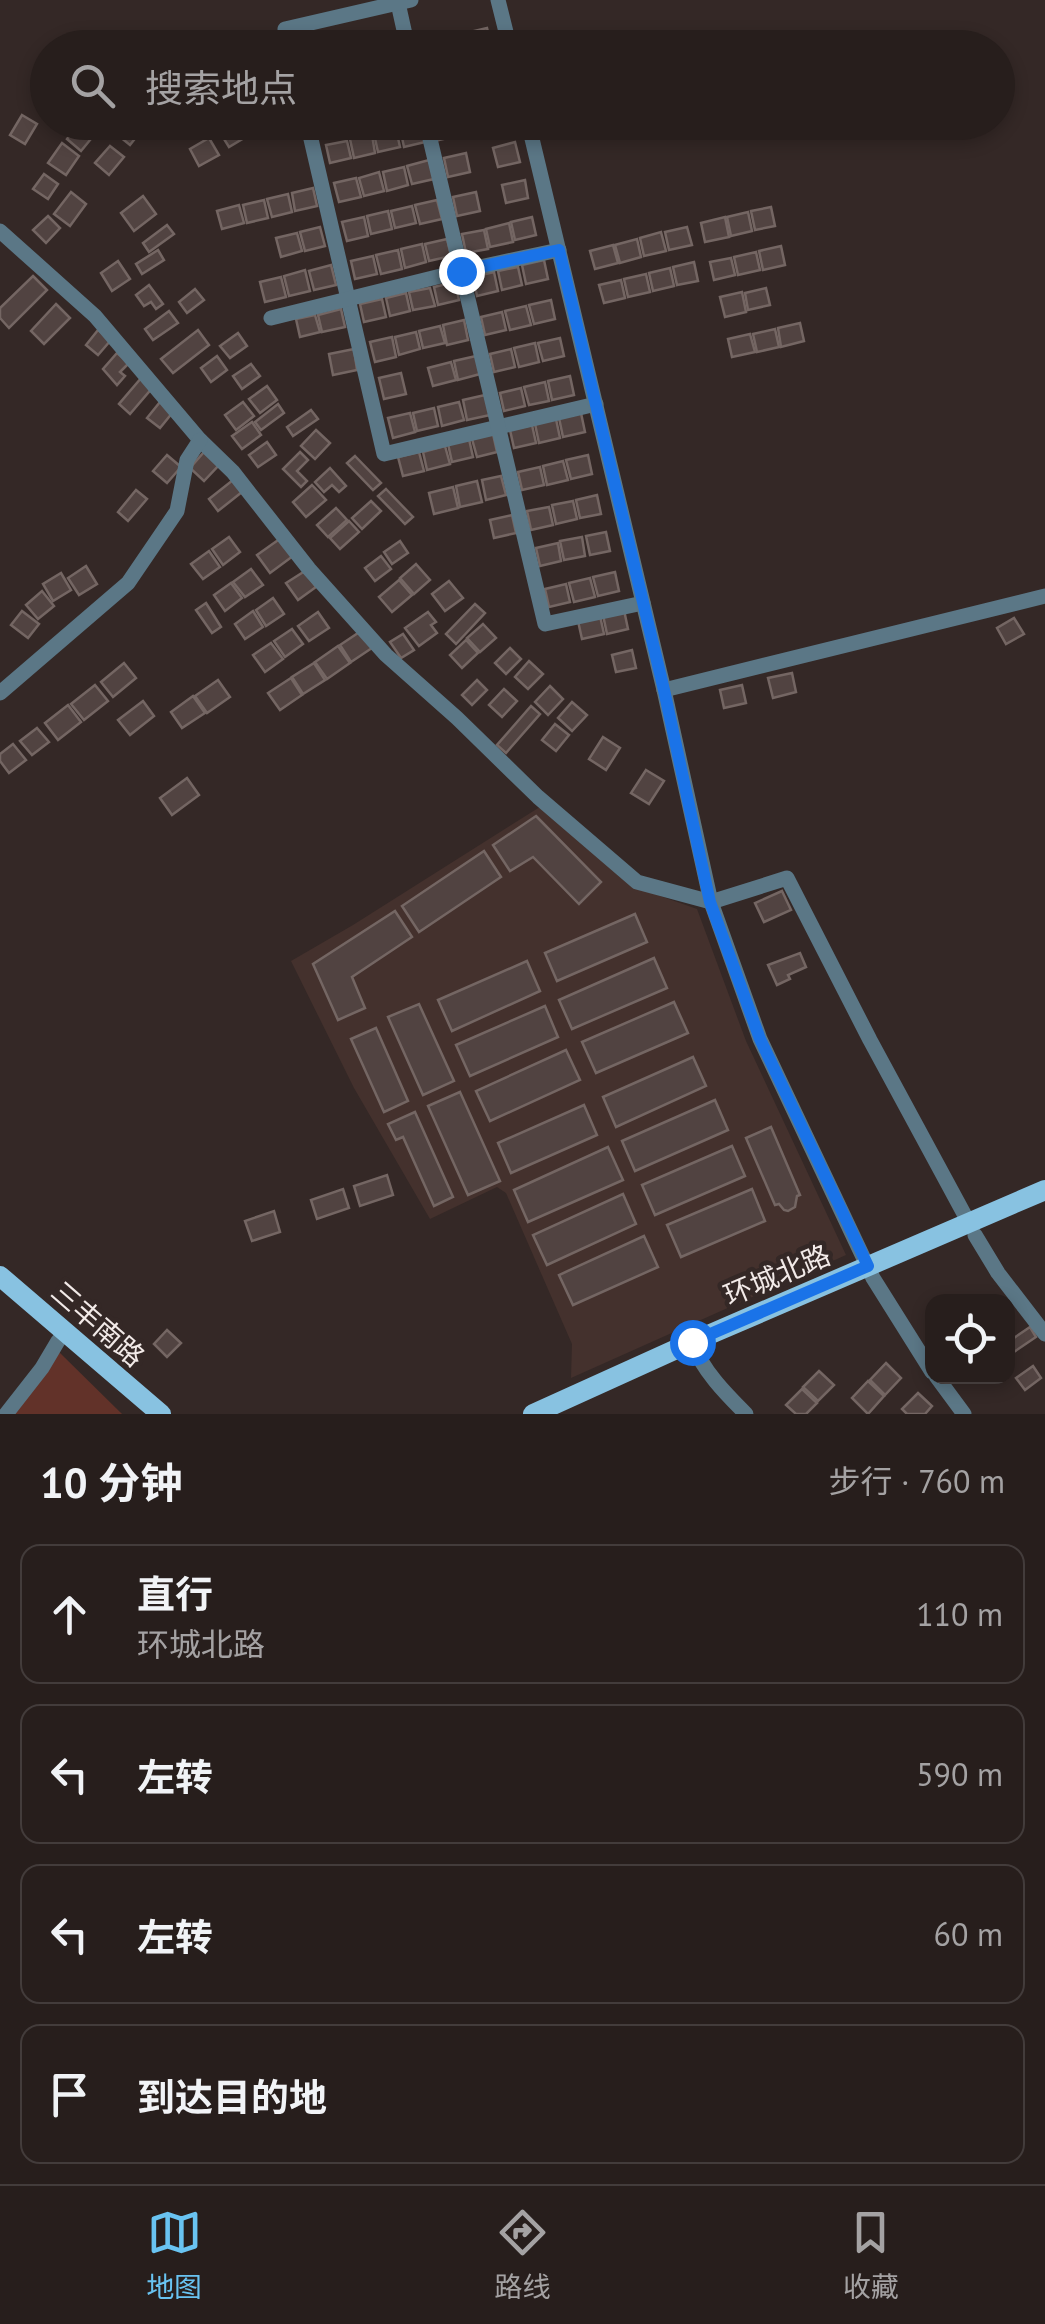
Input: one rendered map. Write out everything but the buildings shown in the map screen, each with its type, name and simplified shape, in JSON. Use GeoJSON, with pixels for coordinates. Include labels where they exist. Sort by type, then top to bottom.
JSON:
{"type":"FeatureCollection","features":[{"type":"Feature","properties":{"kind":"main road","name":"环城北路"},"geometry":{"type":"LineString","coordinates":[[972,1229],[1045,1190]]}},
{"type":"Feature","properties":{"kind":"main road","name":"环城北路"},"geometry":{"type":"LineString","coordinates":[[533,1414],[972,1229],[1045,1204]]}},
{"type":"Feature","properties":{"kind":"main road","name":"三丰南路"},"geometry":{"type":"LineString","coordinates":[[0,1276],[161,1414]]}},
{"type":"Feature","properties":{"kind":"main road","name":"三丰南路"},"geometry":{"type":"LineString","coordinates":[[0,1293],[141,1414]]}},
{"type":"Feature","properties":{"kind":"main road","name":"环城北路"},"geometry":{"type":"LineString","coordinates":[[561,1414],[694,1348]]}},
{"type":"Feature","properties":{"kind":"street"},"geometry":{"type":"LineString","coordinates":[[498,0],[506,30]]}},
{"type":"Feature","properties":{"kind":"street"},"geometry":{"type":"LineString","coordinates":[[286,30],[404,2],[406,30]]}},
{"type":"Feature","properties":{"kind":"street"},"geometry":{"type":"LineString","coordinates":[[311,140],[384,454],[596,404]]}},
{"type":"Feature","properties":{"kind":"street"},"geometry":{"type":"LineString","coordinates":[[430,140],[545,624],[643,603]]}},
{"type":"Feature","properties":{"kind":"street"},"geometry":{"type":"LineString","coordinates":[[532,140],[664,690],[710,902],[760,1039],[870,1272],[925,1360]]}},
{"type":"Feature","properties":{"kind":"street"},"geometry":{"type":"LineString","coordinates":[[0,231],[96,316],[386,655],[538,797],[637,882],[710,902],[787,878],[972,1229],[998,1273],[1045,1334]]}},
{"type":"Feature","properties":{"kind":"street"},"geometry":{"type":"LineString","coordinates":[[270,318],[559,250]]}},
{"type":"Feature","properties":{"kind":"street"},"geometry":{"type":"LineString","coordinates":[[0,693],[128,583],[178,512],[187,460],[200,440]]}},
{"type":"Feature","properties":{"kind":"street"},"geometry":{"type":"LineString","coordinates":[[664,690],[1045,596]]}},
{"type":"Feature","properties":{"kind":"street"},"geometry":{"type":"LineString","coordinates":[[6,1414],[58,1341]]}},
{"type":"Feature","properties":{"kind":"street"},"geometry":{"type":"LineString","coordinates":[[694,1348],[726,1394],[746,1414]]}},
{"type":"Feature","properties":{"kind":"street"},"geometry":{"type":"LineString","coordinates":[[942,1384],[964,1414]]}},
{"type":"Feature","properties":{"kind":"shaded area"},"geometry":{"type":"Polygon","coordinates":[[[543,805],[632,886],[697,909],[746,1041],[846,1255],[571,1378],[572,1344],[506,1193],[497,1187],[430,1219],[354,1088],[291,961],[543,805]]]}},
{"type":"Feature","properties":{"kind":"shaded area"},"geometry":{"type":"Polygon","coordinates":[[[59,1352],[122,1414],[14,1414],[59,1352]]]}},
{"type":"Feature","properties":{"kind":"route"},"geometry":{"type":"LineString","coordinates":[[461,271],[559,250],[664,690],[710,902],[760,1039],[868,1266],[692,1342]]}}]}
